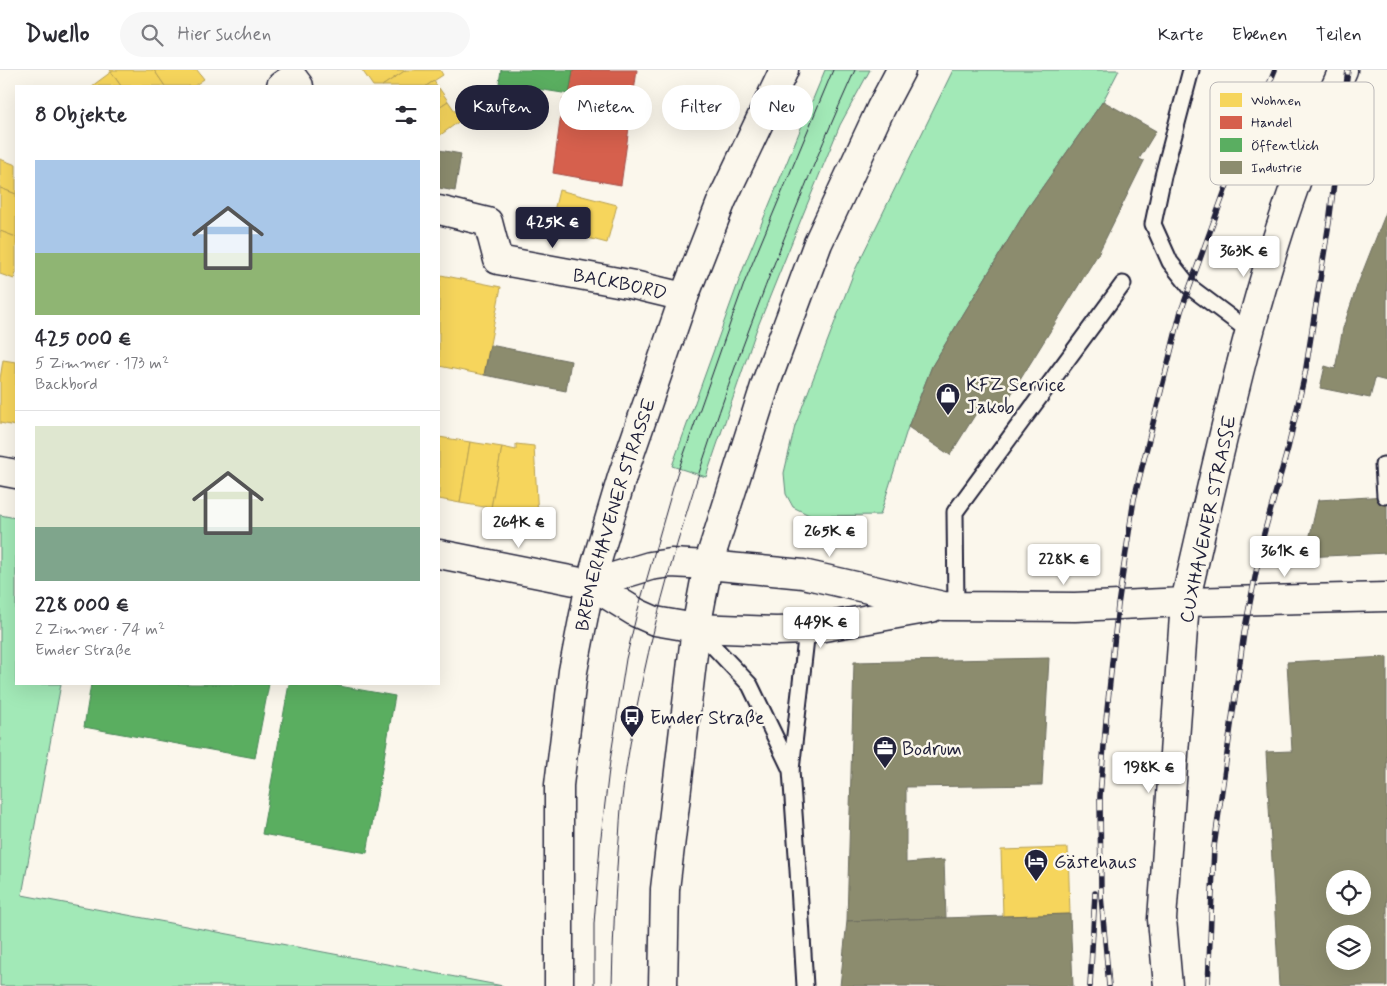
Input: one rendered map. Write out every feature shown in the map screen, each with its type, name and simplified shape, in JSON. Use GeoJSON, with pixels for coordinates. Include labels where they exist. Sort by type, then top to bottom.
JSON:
{"type":"FeatureCollection","features":[{"type":"Feature","properties":{"kind":"street","name":"BREMERHAVENER STRASSE"},"geometry":{"type":"LineString","coordinates":[[559,986],[559,785],[573,671],[590,584],[622,477],[684,297],[722,200],[784,70]]}},
{"type":"Feature","properties":{"kind":"street"},"geometry":{"type":"LineString","coordinates":[[663,986],[665,889],[696,628],[708,565],[766,384],[818,243],[881,108],[901,70]]}},
{"type":"Feature","properties":{"kind":"street","name":"CUXHAVENER STRASSE"},"geometry":{"type":"LineString","coordinates":[[1338,82],[1343,70]]}},
{"type":"Feature","properties":{"kind":"street"},"geometry":{"type":"LineString","coordinates":[[282,85],[293,78],[297,85]]}},
{"type":"Feature","properties":{"kind":"street","name":"CUXHAVENER STRASSE"},"geometry":{"type":"LineString","coordinates":[[1168,986],[1162,919],[1185,602],[1250,332],[1295,185]]}},
{"type":"Feature","properties":{"kind":"street","name":"BACKBORD"},"geometry":{"type":"LineString","coordinates":[[440,210],[488,222],[498,260],[634,285],[684,297]]}},
{"type":"Feature","properties":{"kind":"street"},"geometry":{"type":"LineString","coordinates":[[0,471],[15,474]]}},
{"type":"Feature","properties":{"kind":"street"},"geometry":{"type":"LineString","coordinates":[[440,554],[590,584],[655,621],[696,628],[807,630],[950,606],[1075,607],[1387,597]]}},
{"type":"Feature","properties":{"kind":"street"},"geometry":{"type":"LineString","coordinates":[[590,584],[650,566],[671,563],[708,565],[803,574],[950,606]]}},
{"type":"Feature","properties":{"kind":"lane"},"geometry":{"type":"LineString","coordinates":[[1191,70],[1163,176],[1153,224],[1170,262],[1190,287],[1250,332]]}},
{"type":"Feature","properties":{"kind":"lane"},"geometry":{"type":"LineString","coordinates":[[950,606],[955,512],[1123,284]]}},
{"type":"Feature","properties":{"kind":"lane"},"geometry":{"type":"LineString","coordinates":[[1385,496],[1383,465],[1387,465]]}},
{"type":"Feature","properties":{"kind":"lane"},"geometry":{"type":"LineString","coordinates":[[696,628],[750,685],[791,770]]}},
{"type":"Feature","properties":{"kind":"lane"},"geometry":{"type":"LineString","coordinates":[[805,986],[791,770],[807,630]]}},
{"type":"Feature","properties":{"kind":"green space"},"geometry":{"type":"Polygon","coordinates":[[[825,70],[870,70],[840,125],[756,331],[706,477],[672,466],[746,261],[800,130],[813,130],[813,99],[825,70]]]}},
{"type":"Feature","properties":{"kind":"green space"},"geometry":{"type":"Polygon","coordinates":[[[953,70],[1119,70],[1103,101],[1027,209],[932,366],[908,427],[880,515],[811,516],[793,507],[786,494],[784,473],[795,426],[854,272],[953,70]]]}},
{"type":"Feature","properties":{"kind":"green space"},"geometry":{"type":"Polygon","coordinates":[[[0,515],[15,518],[15,685],[61,685],[22,895],[503,986],[0,986],[0,515]]]}},
{"type":"Feature","properties":{"kind":"building: Wohnen"},"geometry":{"type":"Polygon","coordinates":[[[110,70],[154,70],[164,85],[120,85],[110,70]]]}},
{"type":"Feature","properties":{"kind":"building: Wohnen"},"geometry":{"type":"Polygon","coordinates":[[[154,70],[197,70],[204,79],[195,85],[164,85],[154,70]]]}},
{"type":"Feature","properties":{"kind":"building: Wohnen"},"geometry":{"type":"Polygon","coordinates":[[[362,70],[406,70],[384,85],[372,85],[362,70]]]}},
{"type":"Feature","properties":{"kind":"building: Wohnen"},"geometry":{"type":"Polygon","coordinates":[[[406,70],[440,70],[443,75],[428,85],[384,85],[406,70]]]}},
{"type":"Feature","properties":{"kind":"building: Wohnen"},"geometry":{"type":"Polygon","coordinates":[[[111,72],[120,85],[93,85],[111,72]]]}},
{"type":"Feature","properties":{"kind":"building: Wohnen"},"geometry":{"type":"Polygon","coordinates":[[[434,81],[436,85],[428,85],[434,81]]]}},
{"type":"Feature","properties":{"kind":"building: Wohnen"},"geometry":{"type":"Polygon","coordinates":[[[440,89],[448,101],[440,106],[440,89]]]}},
{"type":"Feature","properties":{"kind":"building: Wohnen"},"geometry":{"type":"Polygon","coordinates":[[[448,101],[455,111],[455,124],[440,135],[440,106],[448,101]]]}},
{"type":"Feature","properties":{"kind":"building: Wohnen"},"geometry":{"type":"Polygon","coordinates":[[[0,159],[15,165],[15,194],[0,188],[0,159]]]}},
{"type":"Feature","properties":{"kind":"building: Wohnen"},"geometry":{"type":"Polygon","coordinates":[[[0,188],[15,194],[15,237],[0,231],[0,188]]]}},
{"type":"Feature","properties":{"kind":"building: Wohnen"},"geometry":{"type":"Polygon","coordinates":[[[559,190],[617,205],[607,243],[550,228],[559,190]]]}},
{"type":"Feature","properties":{"kind":"building: Wohnen"},"geometry":{"type":"Polygon","coordinates":[[[0,231],[15,237],[15,276],[14,279],[0,274],[0,231]]]}},
{"type":"Feature","properties":{"kind":"building: Wohnen"},"geometry":{"type":"Polygon","coordinates":[[[441,275],[501,287],[484,375],[440,366],[441,275]]]}},
{"type":"Feature","properties":{"kind":"building: Wohnen"},"geometry":{"type":"Polygon","coordinates":[[[3,360],[15,362],[15,426],[0,423],[0,379],[3,360]]]}},
{"type":"Feature","properties":{"kind":"building: Wohnen"},"geometry":{"type":"Polygon","coordinates":[[[440,437],[470,442],[460,503],[440,499],[440,437]]]}},
{"type":"Feature","properties":{"kind":"building: Wohnen"},"geometry":{"type":"Polygon","coordinates":[[[470,442],[502,447],[491,508],[460,503],[470,442]]]}},
{"type":"Feature","properties":{"kind":"building: Wohnen"},"geometry":{"type":"Polygon","coordinates":[[[516,444],[534,446],[538,517],[491,508],[502,447],[516,450],[516,444]]]}},
{"type":"Feature","properties":{"kind":"building: Wohnen","name":"Gästehaus"},"geometry":{"type":"Polygon","coordinates":[[[1068,848],[1070,914],[1003,916],[1001,850],[1068,848]]]}},
{"type":"Feature","properties":{"kind":"building: Handel"},"geometry":{"type":"Polygon","coordinates":[[[573,70],[637,70],[635,85],[570,85],[573,70]]]}},
{"type":"Feature","properties":{"kind":"building: Handel"},"geometry":{"type":"Polygon","coordinates":[[[559,129],[629,130],[621,185],[553,173],[559,129]]]}},
{"type":"Feature","properties":{"kind":"building: Öffentlich"},"geometry":{"type":"Polygon","coordinates":[[[501,70],[573,70],[570,85],[559,85],[559,92],[549,91],[549,85],[499,83],[501,70]]]}},
{"type":"Feature","properties":{"kind":"building: Öffentlich"},"geometry":{"type":"Polygon","coordinates":[[[91,685],[269,685],[255,758],[84,727],[91,685]]]}},
{"type":"Feature","properties":{"kind":"building: Öffentlich"},"geometry":{"type":"Polygon","coordinates":[[[289,685],[334,685],[395,696],[367,853],[262,834],[289,685]]]}},
{"type":"Feature","properties":{"kind":"building: Industrie"},"geometry":{"type":"Polygon","coordinates":[[[1103,101],[1156,131],[1139,159],[1144,161],[1098,254],[1002,409],[985,399],[950,455],[908,427],[932,366],[1027,209],[1103,101]]]}},
{"type":"Feature","properties":{"kind":"building: Industrie"},"geometry":{"type":"Polygon","coordinates":[[[440,150],[461,154],[455,191],[440,188],[440,150]]]}},
{"type":"Feature","properties":{"kind":"building: Industrie"},"geometry":{"type":"Polygon","coordinates":[[[1387,210],[1387,381],[1375,378],[1370,398],[1320,388],[1325,366],[1335,369],[1343,328],[1357,286],[1387,210]]]}},
{"type":"Feature","properties":{"kind":"building: Industrie"},"geometry":{"type":"Polygon","coordinates":[[[490,345],[571,361],[566,391],[484,375],[490,345]]]}},
{"type":"Feature","properties":{"kind":"building: Industrie"},"geometry":{"type":"Polygon","coordinates":[[[1387,496],[1387,553],[1305,557],[1318,500],[1387,496]]]}},
{"type":"Feature","properties":{"kind":"building: Industrie"},"geometry":{"type":"Polygon","coordinates":[[[1387,657],[1387,986],[1279,986],[1266,752],[1292,751],[1287,662],[1387,657]]]}},
{"type":"Feature","properties":{"kind":"building: Industrie"},"geometry":{"type":"Polygon","coordinates":[[[1049,658],[1042,785],[906,787],[906,863],[944,860],[946,918],[847,921],[854,662],[1049,658]]]}},
{"type":"Feature","properties":{"kind":"building: Industrie"},"geometry":{"type":"Polygon","coordinates":[[[1070,914],[1073,986],[840,986],[847,921],[1070,914]]]}},
{"type":"Feature","properties":{"kind":"tram line"},"geometry":{"type":"LineString","coordinates":[[594,986],[594,924],[600,845],[610,761],[626,659],[637,613],[677,474],[745,281],[833,70]]}},
{"type":"Feature","properties":{"kind":"tram line"},"geometry":{"type":"LineString","coordinates":[[612,986],[616,886],[623,790],[642,680],[669,572],[702,465],[765,286],[855,70]]}},
{"type":"Feature","properties":{"kind":"railway"},"geometry":{"type":"LineString","coordinates":[[1270,82],[1275,70]]}},
{"type":"Feature","properties":{"kind":"railway"},"geometry":{"type":"LineString","coordinates":[[1347,82],[1348,70]]}},
{"type":"Feature","properties":{"kind":"railway"},"geometry":{"type":"LineString","coordinates":[[1109,986],[1101,895],[1100,796],[1118,605],[1134,499],[1181,311],[1227,185]]}},
{"type":"Feature","properties":{"kind":"railway"},"geometry":{"type":"LineString","coordinates":[[1208,986],[1214,847],[1244,633],[1263,537],[1288,448],[1305,374],[1334,185]]}},
{"type":"Feature","properties":{"kind":"railway"},"geometry":{"type":"LineString","coordinates":[[1090,986],[1095,893]]}},
{"type":"Feature","properties":{"kind":"place","name":"KFZ Service Jakob"},"geometry":{"type":"Point","coordinates":[948,416]}},
{"type":"Feature","properties":{"kind":"place","name":"Emder Straße"},"geometry":{"type":"Point","coordinates":[632,738]}},
{"type":"Feature","properties":{"kind":"place","name":"Bodrum"},"geometry":{"type":"Point","coordinates":[885,769]}},
{"type":"Feature","properties":{"kind":"place","name":"Gästehaus"},"geometry":{"type":"Point","coordinates":[1036,882]}}]}
